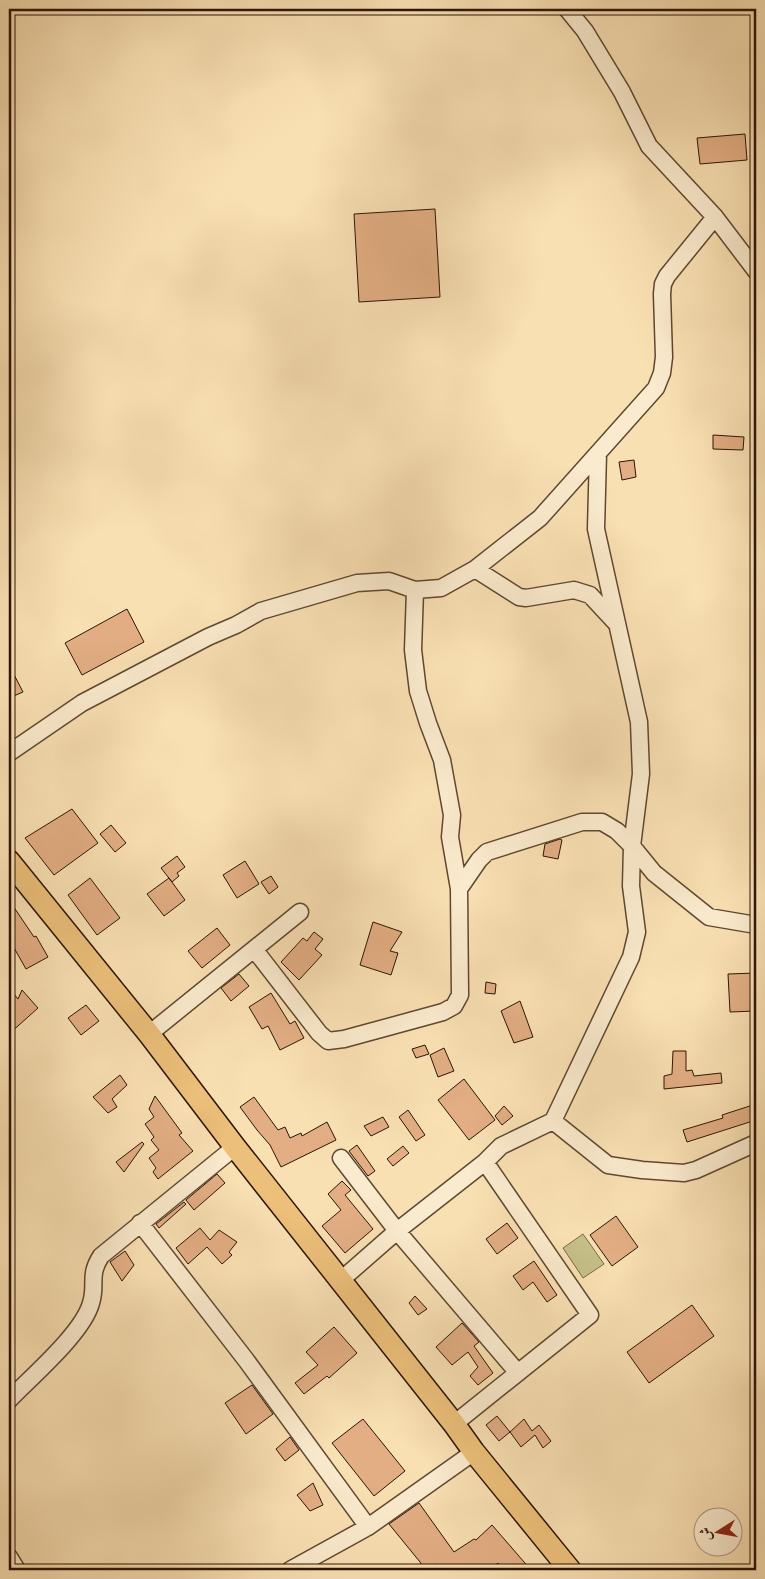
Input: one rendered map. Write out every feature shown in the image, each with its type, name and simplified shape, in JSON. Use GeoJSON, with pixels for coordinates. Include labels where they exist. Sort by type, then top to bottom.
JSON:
{"type":"FeatureCollection","features":[{"type":"Feature","properties":{"kind":"main road"},"geometry":{"type":"LineString","coordinates":[[9,861],[149,1034],[474,1452],[570,1570]]}},
{"type":"Feature","properties":{"kind":"street"},"geometry":{"type":"LineString","coordinates":[[567,9],[585,31],[622,92],[649,146],[715,217],[756,271]]}},
{"type":"Feature","properties":{"kind":"street"},"geometry":{"type":"LineString","coordinates":[[9,753],[82,703],[261,611],[357,583],[389,581],[415,590],[441,588],[475,569],[540,518],[656,388],[662,373],[664,357],[663,284],[667,276],[715,217]]}},
{"type":"Feature","properties":{"kind":"street"},"geometry":{"type":"LineString","coordinates":[[341,1280],[397,1231],[485,1162],[501,1146],[553,1121],[631,957],[636,932],[631,886],[632,846],[641,774],[639,722],[596,529],[598,453]]}},
{"type":"Feature","properties":{"kind":"street"},"geometry":{"type":"LineString","coordinates":[[475,569],[519,597],[526,598],[574,590],[590,595],[617,624]]}},
{"type":"Feature","properties":{"kind":"street"},"geometry":{"type":"LineString","coordinates":[[254,949],[319,1033],[328,1041],[344,1039],[443,1012],[454,1006],[460,995],[458,889],[450,837],[452,815],[442,760],[418,691],[414,650],[415,590]]}},
{"type":"Feature","properties":{"kind":"street"},"geometry":{"type":"LineString","coordinates":[[458,889],[479,860],[488,852],[582,822],[602,822],[617,831],[654,873],[709,917],[756,925]]}},
{"type":"Feature","properties":{"kind":"street"},"geometry":{"type":"LineString","coordinates":[[149,1034],[300,912]]}},
{"type":"Feature","properties":{"kind":"street"},"geometry":{"type":"LineString","coordinates":[[553,1121],[608,1165],[642,1170],[672,1173],[690,1172],[756,1143]]}},
{"type":"Feature","properties":{"kind":"street"},"geometry":{"type":"LineString","coordinates":[[9,1400],[78,1329],[91,1303],[94,1267],[102,1256],[235,1147]]}},
{"type":"Feature","properties":{"kind":"street"},"geometry":{"type":"LineString","coordinates":[[341,1158],[397,1231],[518,1373]]}},
{"type":"Feature","properties":{"kind":"street"},"geometry":{"type":"LineString","coordinates":[[454,1424],[590,1315],[485,1162]]}},
{"type":"Feature","properties":{"kind":"street"},"geometry":{"type":"LineString","coordinates":[[140,1223],[246,1360],[368,1527]]}},
{"type":"Feature","properties":{"kind":"street"},"geometry":{"type":"LineString","coordinates":[[290,1570],[368,1527],[474,1452]]}},
{"type":"Feature","properties":{"kind":"street"},"geometry":{"type":"LineString","coordinates":[[9,1557],[17,1570]]}},
{"type":"Feature","properties":{"kind":"shaded area"},"geometry":{"type":"Polygon","coordinates":[[[583,1234],[604,1264],[583,1278],[563,1248],[583,1234]]]}},
{"type":"Feature","properties":{"kind":"building"},"geometry":{"type":"Polygon","coordinates":[[[745,134],[747,160],[700,164],[697,138],[745,134]]]}},
{"type":"Feature","properties":{"kind":"building"},"geometry":{"type":"Polygon","coordinates":[[[435,209],[440,297],[359,302],[354,214],[435,209]]]}},
{"type":"Feature","properties":{"kind":"building"},"geometry":{"type":"Polygon","coordinates":[[[713,435],[744,437],[743,450],[713,449],[713,435]]]}},
{"type":"Feature","properties":{"kind":"building"},"geometry":{"type":"Polygon","coordinates":[[[634,460],[636,477],[622,480],[619,462],[634,460]]]}},
{"type":"Feature","properties":{"kind":"building"},"geometry":{"type":"Polygon","coordinates":[[[127,609],[144,642],[82,675],[65,643],[127,609]]]}},
{"type":"Feature","properties":{"kind":"building"},"geometry":{"type":"Polygon","coordinates":[[[9,665],[23,692],[9,698],[9,665]]]}},
{"type":"Feature","properties":{"kind":"building"},"geometry":{"type":"Polygon","coordinates":[[[72,809],[98,843],[54,875],[25,838],[72,809]]]}},
{"type":"Feature","properties":{"kind":"building"},"geometry":{"type":"Polygon","coordinates":[[[111,825],[126,843],[115,852],[100,834],[111,825]]]}},
{"type":"Feature","properties":{"kind":"building"},"geometry":{"type":"Polygon","coordinates":[[[562,840],[558,859],[543,856],[545,844],[562,840]]]}},
{"type":"Feature","properties":{"kind":"building"},"geometry":{"type":"Polygon","coordinates":[[[177,856],[185,867],[177,873],[179,876],[172,882],[161,868],[177,856]]]}},
{"type":"Feature","properties":{"kind":"building"},"geometry":{"type":"Polygon","coordinates":[[[245,861],[259,884],[237,898],[223,875],[245,861]]]}},
{"type":"Feature","properties":{"kind":"building"},"geometry":{"type":"Polygon","coordinates":[[[271,876],[278,887],[269,894],[261,882],[271,876]]]}},
{"type":"Feature","properties":{"kind":"building"},"geometry":{"type":"Polygon","coordinates":[[[90,878],[120,918],[97,935],[68,895],[90,878]]]}},
{"type":"Feature","properties":{"kind":"building"},"geometry":{"type":"Polygon","coordinates":[[[169,878],[185,900],[164,916],[147,894],[169,878]]]}},
{"type":"Feature","properties":{"kind":"building"},"geometry":{"type":"Polygon","coordinates":[[[9,900],[34,937],[36,936],[48,957],[26,969],[9,939],[9,900]]]}},
{"type":"Feature","properties":{"kind":"building"},"geometry":{"type":"Polygon","coordinates":[[[373,922],[402,932],[390,951],[398,953],[391,975],[360,965],[373,922]]]}},
{"type":"Feature","properties":{"kind":"building"},"geometry":{"type":"Polygon","coordinates":[[[217,928],[230,945],[202,968],[188,951],[217,928]]]}},
{"type":"Feature","properties":{"kind":"building"},"geometry":{"type":"Polygon","coordinates":[[[314,932],[323,939],[315,949],[322,955],[299,980],[281,962],[303,938],[307,941],[314,932]]]}},
{"type":"Feature","properties":{"kind":"building"},"geometry":{"type":"Polygon","coordinates":[[[756,973],[756,1011],[730,1012],[728,974],[756,973]]]}},
{"type":"Feature","properties":{"kind":"building"},"geometry":{"type":"Polygon","coordinates":[[[239,974],[249,986],[231,1001],[221,988],[239,974]]]}},
{"type":"Feature","properties":{"kind":"building"},"geometry":{"type":"Polygon","coordinates":[[[486,982],[496,984],[495,994],[485,993],[486,982]]]}},
{"type":"Feature","properties":{"kind":"building"},"geometry":{"type":"Polygon","coordinates":[[[9,988],[18,999],[22,990],[38,1008],[9,1034],[9,988]]]}},
{"type":"Feature","properties":{"kind":"building"},"geometry":{"type":"Polygon","coordinates":[[[271,993],[290,1024],[295,1021],[304,1038],[280,1050],[268,1026],[262,1029],[249,1007],[271,993]]]}},
{"type":"Feature","properties":{"kind":"building"},"geometry":{"type":"Polygon","coordinates":[[[520,1001],[533,1037],[514,1043],[501,1011],[520,1001]]]}},
{"type":"Feature","properties":{"kind":"building"},"geometry":{"type":"Polygon","coordinates":[[[86,1005],[99,1021],[81,1035],[68,1018],[86,1005]]]}},
{"type":"Feature","properties":{"kind":"building"},"geometry":{"type":"Polygon","coordinates":[[[425,1045],[429,1054],[416,1058],[412,1049],[425,1045]]]}},
{"type":"Feature","properties":{"kind":"building"},"geometry":{"type":"Polygon","coordinates":[[[444,1048],[454,1071],[438,1077],[430,1055],[444,1048]]]}},
{"type":"Feature","properties":{"kind":"building"},"geometry":{"type":"Polygon","coordinates":[[[673,1051],[686,1051],[686,1071],[692,1070],[694,1076],[721,1073],[722,1083],[664,1089],[664,1076],[672,1074],[673,1051]]]}},
{"type":"Feature","properties":{"kind":"building"},"geometry":{"type":"Polygon","coordinates":[[[120,1075],[127,1085],[112,1099],[117,1107],[108,1113],[93,1097],[120,1075]]]}},
{"type":"Feature","properties":{"kind":"building"},"geometry":{"type":"Polygon","coordinates":[[[464,1079],[495,1120],[469,1140],[438,1100],[464,1079]]]}},
{"type":"Feature","properties":{"kind":"building"},"geometry":{"type":"Polygon","coordinates":[[[155,1096],[182,1133],[179,1135],[193,1151],[158,1179],[153,1172],[156,1168],[149,1158],[159,1150],[151,1140],[154,1137],[145,1124],[154,1117],[149,1109],[155,1096]]]}},
{"type":"Feature","properties":{"kind":"building"},"geometry":{"type":"Polygon","coordinates":[[[254,1097],[278,1130],[285,1127],[290,1138],[301,1133],[302,1136],[327,1122],[336,1140],[281,1167],[270,1145],[240,1107],[254,1097]]]}},
{"type":"Feature","properties":{"kind":"building"},"geometry":{"type":"Polygon","coordinates":[[[756,1104],[756,1120],[687,1142],[683,1130],[723,1118],[722,1115],[756,1104]]]}},
{"type":"Feature","properties":{"kind":"building"},"geometry":{"type":"Polygon","coordinates":[[[504,1106],[513,1116],[502,1125],[495,1116],[504,1106]]]}},
{"type":"Feature","properties":{"kind":"building"},"geometry":{"type":"Polygon","coordinates":[[[408,1110],[425,1135],[416,1141],[399,1117],[408,1110]]]}},
{"type":"Feature","properties":{"kind":"building"},"geometry":{"type":"Polygon","coordinates":[[[383,1117],[389,1127],[371,1136],[364,1126],[383,1117]]]}},
{"type":"Feature","properties":{"kind":"building"},"geometry":{"type":"Polygon","coordinates":[[[142,1142],[144,1144],[124,1172],[116,1162],[142,1142]]]}},
{"type":"Feature","properties":{"kind":"building"},"geometry":{"type":"Polygon","coordinates":[[[357,1145],[375,1171],[368,1176],[349,1151],[357,1145]]]}},
{"type":"Feature","properties":{"kind":"building"},"geometry":{"type":"Polygon","coordinates":[[[403,1146],[409,1153],[393,1166],[387,1159],[403,1146]]]}},
{"type":"Feature","properties":{"kind":"building"},"geometry":{"type":"Polygon","coordinates":[[[217,1174],[225,1183],[194,1210],[186,1200],[217,1174]]]}},
{"type":"Feature","properties":{"kind":"building"},"geometry":{"type":"Polygon","coordinates":[[[342,1181],[351,1190],[345,1195],[373,1229],[345,1253],[322,1226],[341,1210],[328,1194],[342,1181]]]}},
{"type":"Feature","properties":{"kind":"building"},"geometry":{"type":"Polygon","coordinates":[[[184,1202],[186,1204],[159,1228],[156,1224],[184,1202]]]}},
{"type":"Feature","properties":{"kind":"building"},"geometry":{"type":"Polygon","coordinates":[[[616,1216],[638,1247],[612,1266],[590,1235],[616,1216]]]}},
{"type":"Feature","properties":{"kind":"building"},"geometry":{"type":"Polygon","coordinates":[[[507,1223],[518,1238],[497,1254],[486,1239],[507,1223]]]}},
{"type":"Feature","properties":{"kind":"building"},"geometry":{"type":"Polygon","coordinates":[[[200,1228],[210,1240],[219,1230],[237,1242],[229,1252],[232,1255],[222,1264],[207,1247],[188,1264],[176,1248],[200,1228]]]}},
{"type":"Feature","properties":{"kind":"building"},"geometry":{"type":"Polygon","coordinates":[[[125,1251],[134,1265],[122,1281],[110,1262],[125,1251]]]}},
{"type":"Feature","properties":{"kind":"building"},"geometry":{"type":"Polygon","coordinates":[[[534,1261],[557,1295],[547,1302],[533,1282],[523,1290],[513,1276],[534,1261]]]}},
{"type":"Feature","properties":{"kind":"building"},"geometry":{"type":"Polygon","coordinates":[[[415,1296],[427,1309],[418,1315],[409,1303],[415,1296]]]}},
{"type":"Feature","properties":{"kind":"building"},"geometry":{"type":"Polygon","coordinates":[[[692,1305],[714,1336],[649,1383],[627,1352],[692,1305]]]}},
{"type":"Feature","properties":{"kind":"building"},"geometry":{"type":"Polygon","coordinates":[[[462,1323],[479,1342],[474,1346],[493,1373],[478,1385],[470,1376],[478,1367],[468,1352],[452,1365],[436,1347],[462,1323]]]}},
{"type":"Feature","properties":{"kind":"building"},"geometry":{"type":"Polygon","coordinates":[[[334,1327],[357,1353],[329,1378],[327,1376],[304,1394],[295,1383],[318,1365],[306,1352],[334,1327]]]}},
{"type":"Feature","properties":{"kind":"building"},"geometry":{"type":"Polygon","coordinates":[[[252,1385],[273,1414],[246,1434],[225,1403],[252,1385]]]}},
{"type":"Feature","properties":{"kind":"building"},"geometry":{"type":"Polygon","coordinates":[[[497,1416],[510,1432],[499,1441],[486,1425],[497,1416]]]}},
{"type":"Feature","properties":{"kind":"building"},"geometry":{"type":"Polygon","coordinates":[[[363,1419],[405,1471],[374,1496],[332,1443],[363,1419]]]}},
{"type":"Feature","properties":{"kind":"building"},"geometry":{"type":"Polygon","coordinates":[[[524,1419],[532,1431],[539,1425],[551,1441],[543,1448],[535,1435],[521,1447],[510,1432],[524,1419]]]}},
{"type":"Feature","properties":{"kind":"building"},"geometry":{"type":"Polygon","coordinates":[[[290,1437],[299,1450],[285,1461],[276,1449],[290,1437]]]}},
{"type":"Feature","properties":{"kind":"building"},"geometry":{"type":"Polygon","coordinates":[[[313,1483],[323,1505],[310,1511],[297,1495],[313,1483]]]}},
{"type":"Feature","properties":{"kind":"building"},"geometry":{"type":"Polygon","coordinates":[[[419,1503],[454,1552],[474,1539],[476,1540],[492,1525],[531,1570],[504,1570],[498,1563],[489,1570],[440,1570],[436,1564],[425,1570],[389,1524],[419,1503]]]}}]}
